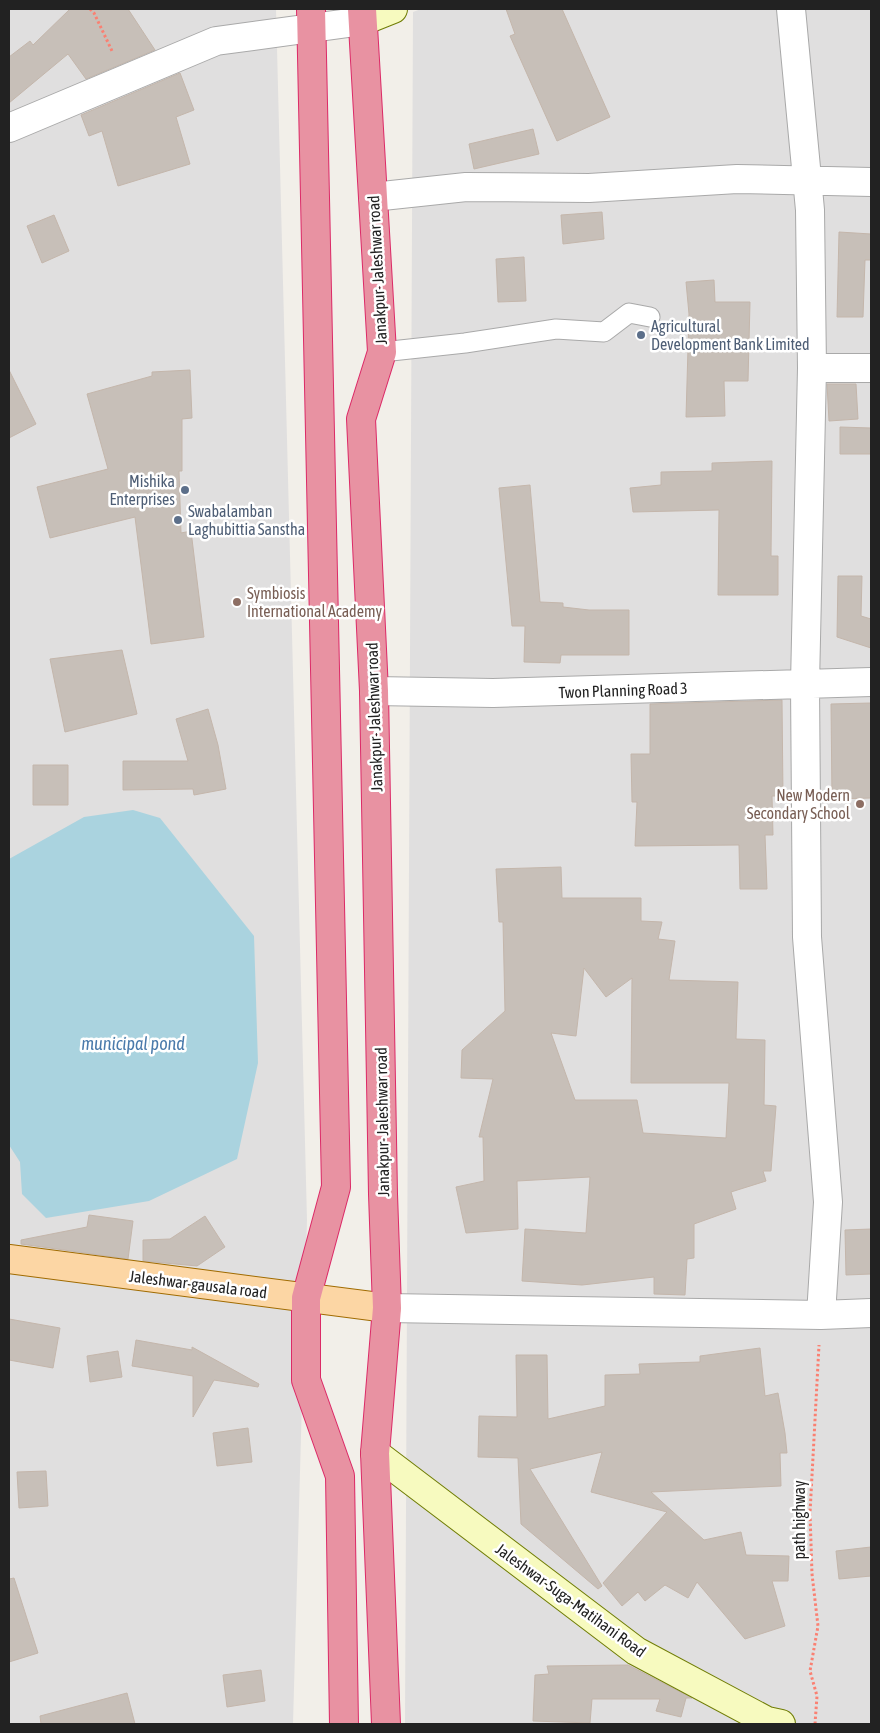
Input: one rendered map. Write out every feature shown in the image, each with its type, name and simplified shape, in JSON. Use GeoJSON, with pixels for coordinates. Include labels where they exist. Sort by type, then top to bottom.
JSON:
{"type":"FeatureCollection","features":[{"type":"Feature","properties":{"kind":"highway","name":"Janakpur- Jaleshwar road"},"geometry":{"type":"LineString","coordinates":[[362,15],[382,352],[361,419],[374,691],[383,1194],[387,1308],[376,1453],[386,1724]]}},
{"type":"Feature","properties":{"kind":"highway"},"geometry":{"type":"LineString","coordinates":[[312,18],[336,1187],[306,1298],[306,1380],[340,1476],[344,1724]]}},
{"type":"Feature","properties":{"kind":"main road"},"geometry":{"type":"LineString","coordinates":[[362,15],[393,9]]}},
{"type":"Feature","properties":{"kind":"main road","name":"Jaleshwar-gausala road"},"geometry":{"type":"LineString","coordinates":[[9,1259],[387,1308]]}},
{"type":"Feature","properties":{"kind":"main road","name":"Jaleshwar-Suga-Matihani Road"},"geometry":{"type":"LineString","coordinates":[[376,1453],[636,1651],[767,1721],[781,1724]]}},
{"type":"Feature","properties":{"kind":"street"},"geometry":{"type":"LineString","coordinates":[[791,9],[810,210],[812,368],[805,684],[808,937],[828,1202],[821,1315]]}},
{"type":"Feature","properties":{"kind":"street"},"geometry":{"type":"LineString","coordinates":[[9,128],[216,41],[312,18],[362,15]]}},
{"type":"Feature","properties":{"kind":"street"},"geometry":{"type":"LineString","coordinates":[[373,196],[466,187],[589,188],[737,179],[871,182]]}},
{"type":"Feature","properties":{"kind":"street"},"geometry":{"type":"LineString","coordinates":[[812,368],[871,368]]}},
{"type":"Feature","properties":{"kind":"street","name":"Twon Planning Road 3"},"geometry":{"type":"LineString","coordinates":[[374,691],[493,693],[871,682]]}},
{"type":"Feature","properties":{"kind":"street"},"geometry":{"type":"LineString","coordinates":[[387,1308],[821,1315],[871,1313]]}},
{"type":"Feature","properties":{"kind":"lane"},"geometry":{"type":"LineString","coordinates":[[382,352],[465,343],[556,328],[604,332],[629,313],[650,317]]}},
{"type":"Feature","properties":{"kind":"path"},"geometry":{"type":"LineString","coordinates":[[90,9],[94,13],[114,54],[122,80]]}},
{"type":"Feature","properties":{"kind":"path","name":"path highway"},"geometry":{"type":"LineString","coordinates":[[815,1724],[817,1696],[810,1671],[818,1626],[812,1574],[810,1513],[821,1315]]}},
{"type":"Feature","properties":{"kind":"shaded area"},"geometry":{"type":"Polygon","coordinates":[[[9,9],[276,9],[307,1220],[293,1724],[9,1724],[9,9]]]}},
{"type":"Feature","properties":{"kind":"shaded area"},"geometry":{"type":"Polygon","coordinates":[[[421,9],[871,9],[871,1724],[405,1724],[413,12],[421,9]]]}},
{"type":"Feature","properties":{"kind":"water","name":"municipal pond"},"geometry":{"type":"Polygon","coordinates":[[[133,810],[160,818],[254,936],[258,1063],[237,1159],[149,1201],[46,1218],[22,1194],[20,1162],[9,1145],[9,859],[84,817],[133,810]]]}},
{"type":"Feature","properties":{"kind":"building"},"geometry":{"type":"Polygon","coordinates":[[[70,9],[128,9],[155,50],[86,79],[68,54],[9,103],[9,57],[30,41],[33,45],[70,9]]]}},
{"type":"Feature","properties":{"kind":"building"},"geometry":{"type":"Polygon","coordinates":[[[506,9],[562,9],[610,117],[557,141],[510,36],[515,34],[506,9]]]}},
{"type":"Feature","properties":{"kind":"building"},"geometry":{"type":"Polygon","coordinates":[[[180,73],[194,110],[176,117],[190,164],[118,186],[102,131],[89,136],[81,115],[180,73]]]}},
{"type":"Feature","properties":{"kind":"building"},"geometry":{"type":"Polygon","coordinates":[[[533,129],[539,154],[474,169],[469,144],[533,129]]]}},
{"type":"Feature","properties":{"kind":"building"},"geometry":{"type":"Polygon","coordinates":[[[602,212],[604,239],[563,244],[561,215],[602,212]]]}},
{"type":"Feature","properties":{"kind":"building"},"geometry":{"type":"Polygon","coordinates":[[[54,215],[69,251],[42,263],[27,226],[54,215]]]}},
{"type":"Feature","properties":{"kind":"building"},"geometry":{"type":"Polygon","coordinates":[[[839,232],[871,234],[871,260],[865,260],[863,317],[837,317],[839,232]]]}},
{"type":"Feature","properties":{"kind":"building"},"geometry":{"type":"Polygon","coordinates":[[[524,257],[526,301],[498,302],[496,259],[524,257]]]}},
{"type":"Feature","properties":{"kind":"building"},"geometry":{"type":"Polygon","coordinates":[[[714,280],[715,302],[750,302],[748,381],[724,381],[725,416],[686,417],[689,314],[686,282],[714,280]]]}},
{"type":"Feature","properties":{"kind":"building"},"geometry":{"type":"Polygon","coordinates":[[[9,370],[36,424],[9,438],[9,370]]]}},
{"type":"Feature","properties":{"kind":"building"},"geometry":{"type":"Polygon","coordinates":[[[190,370],[192,418],[182,419],[182,471],[179,471],[181,533],[191,531],[204,637],[151,644],[135,517],[50,538],[37,487],[108,469],[87,394],[152,376],[152,372],[190,370]]]}},
{"type":"Feature","properties":{"kind":"building"},"geometry":{"type":"Polygon","coordinates":[[[827,384],[856,384],[858,419],[829,421],[827,384]]]}},
{"type":"Feature","properties":{"kind":"building"},"geometry":{"type":"Polygon","coordinates":[[[840,427],[871,428],[871,454],[840,454],[840,427]]]}},
{"type":"Feature","properties":{"kind":"building"},"geometry":{"type":"Polygon","coordinates":[[[772,461],[771,556],[778,556],[778,595],[718,595],[719,510],[633,512],[630,488],[661,485],[661,472],[712,471],[712,463],[772,461]]]}},
{"type":"Feature","properties":{"kind":"building"},"geometry":{"type":"Polygon","coordinates":[[[530,485],[540,602],[563,603],[563,607],[589,610],[629,610],[629,655],[561,655],[560,663],[524,662],[525,626],[512,626],[499,488],[530,485]]]}},
{"type":"Feature","properties":{"kind":"building"},"geometry":{"type":"Polygon","coordinates":[[[838,576],[862,576],[861,616],[871,619],[871,648],[837,637],[838,576]]]}},
{"type":"Feature","properties":{"kind":"building"},"geometry":{"type":"Polygon","coordinates":[[[122,650],[137,714],[65,732],[50,659],[122,650]]]}},
{"type":"Feature","properties":{"kind":"building"},"geometry":{"type":"Polygon","coordinates":[[[782,700],[783,796],[772,796],[773,835],[765,835],[767,889],[740,889],[739,845],[635,846],[637,802],[632,802],[631,754],[650,754],[650,704],[782,700]]]}},
{"type":"Feature","properties":{"kind":"building"},"geometry":{"type":"Polygon","coordinates":[[[871,703],[871,798],[832,799],[831,704],[871,703]]]}},
{"type":"Feature","properties":{"kind":"building"},"geometry":{"type":"Polygon","coordinates":[[[208,709],[218,745],[226,789],[194,795],[193,789],[123,790],[123,761],[188,761],[176,719],[208,709]]]}},
{"type":"Feature","properties":{"kind":"building"},"geometry":{"type":"Polygon","coordinates":[[[33,765],[68,765],[68,805],[33,805],[33,765]]]}},
{"type":"Feature","properties":{"kind":"building"},"geometry":{"type":"Polygon","coordinates":[[[561,867],[562,898],[641,898],[641,921],[662,922],[658,939],[675,941],[669,980],[738,982],[736,1039],[765,1040],[764,1105],[776,1106],[771,1171],[763,1171],[766,1181],[731,1192],[736,1209],[694,1224],[694,1258],[687,1259],[685,1295],[654,1294],[654,1277],[582,1285],[522,1281],[525,1229],[586,1233],[590,1177],[517,1181],[518,1229],[466,1233],[456,1187],[484,1181],[483,1137],[479,1137],[493,1079],[461,1078],[462,1050],[505,1011],[503,922],[499,922],[496,869],[561,867]],[[584,968],[576,1036],[551,1033],[575,1100],[637,1100],[643,1133],[726,1138],[729,1083],[631,1083],[632,978],[606,997],[584,968]]]}},
{"type":"Feature","properties":{"kind":"building"},"geometry":{"type":"Polygon","coordinates":[[[89,1215],[133,1221],[128,1259],[21,1244],[21,1240],[87,1227],[89,1215]]]}},
{"type":"Feature","properties":{"kind":"building"},"geometry":{"type":"Polygon","coordinates":[[[205,1216],[225,1247],[197,1266],[143,1261],[143,1240],[170,1239],[205,1216]]]}},
{"type":"Feature","properties":{"kind":"building"},"geometry":{"type":"Polygon","coordinates":[[[871,1229],[871,1274],[846,1275],[845,1230],[871,1229]]]}},
{"type":"Feature","properties":{"kind":"building"},"geometry":{"type":"Polygon","coordinates":[[[9,1319],[60,1328],[53,1368],[9,1360],[9,1319]]]}},
{"type":"Feature","properties":{"kind":"building"},"geometry":{"type":"Polygon","coordinates":[[[136,1340],[192,1350],[192,1347],[259,1384],[258,1387],[214,1380],[193,1417],[193,1376],[132,1366],[136,1340]]]}},
{"type":"Feature","properties":{"kind":"building"},"geometry":{"type":"Polygon","coordinates":[[[760,1348],[765,1396],[778,1393],[785,1433],[787,1453],[780,1453],[781,1486],[651,1492],[704,1540],[741,1532],[746,1555],[789,1556],[788,1581],[772,1581],[785,1626],[745,1639],[697,1582],[688,1598],[665,1585],[645,1601],[638,1592],[622,1606],[603,1583],[667,1512],[591,1492],[602,1452],[530,1469],[602,1586],[598,1589],[521,1524],[518,1458],[478,1457],[479,1416],[517,1417],[516,1355],[547,1355],[548,1419],[605,1406],[605,1375],[640,1374],[639,1364],[700,1362],[700,1356],[760,1348]]]}},
{"type":"Feature","properties":{"kind":"building"},"geometry":{"type":"Polygon","coordinates":[[[118,1351],[122,1377],[90,1382],[87,1356],[118,1351]]]}},
{"type":"Feature","properties":{"kind":"building"},"geometry":{"type":"Polygon","coordinates":[[[248,1428],[252,1462],[217,1466],[213,1433],[248,1428]]]}},
{"type":"Feature","properties":{"kind":"building"},"geometry":{"type":"Polygon","coordinates":[[[46,1471],[48,1506],[19,1508],[17,1472],[46,1471]]]}},
{"type":"Feature","properties":{"kind":"building"},"geometry":{"type":"Polygon","coordinates":[[[871,1547],[871,1576],[839,1579],[836,1551],[871,1547]]]}},
{"type":"Feature","properties":{"kind":"building"},"geometry":{"type":"Polygon","coordinates":[[[14,1578],[38,1653],[9,1662],[9,1579],[14,1578]]]}},
{"type":"Feature","properties":{"kind":"building"},"geometry":{"type":"Polygon","coordinates":[[[628,1665],[692,1698],[686,1698],[681,1717],[656,1711],[660,1699],[592,1699],[590,1723],[533,1721],[535,1675],[549,1674],[547,1666],[628,1665]]]}},
{"type":"Feature","properties":{"kind":"building"},"geometry":{"type":"Polygon","coordinates":[[[261,1670],[265,1701],[227,1707],[223,1675],[261,1670]]]}},
{"type":"Feature","properties":{"kind":"building"},"geometry":{"type":"Polygon","coordinates":[[[127,1693],[135,1724],[41,1724],[40,1716],[127,1693]]]}},
{"type":"Feature","properties":{"kind":"place","name":"Agricultural Development Bank Limited"},"geometry":{"type":"Point","coordinates":[641,335]}},
{"type":"Feature","properties":{"kind":"place","name":"Mishika Enterprises"},"geometry":{"type":"Point","coordinates":[185,490]}},
{"type":"Feature","properties":{"kind":"place","name":"Swabalamban Laghubittia Sanstha"},"geometry":{"type":"Point","coordinates":[178,520]}},
{"type":"Feature","properties":{"kind":"place","name":"Symbiosis International Academy"},"geometry":{"type":"Point","coordinates":[237,602]}},
{"type":"Feature","properties":{"kind":"place","name":"New Modern Secondary School"},"geometry":{"type":"Point","coordinates":[860,804]}}]}
